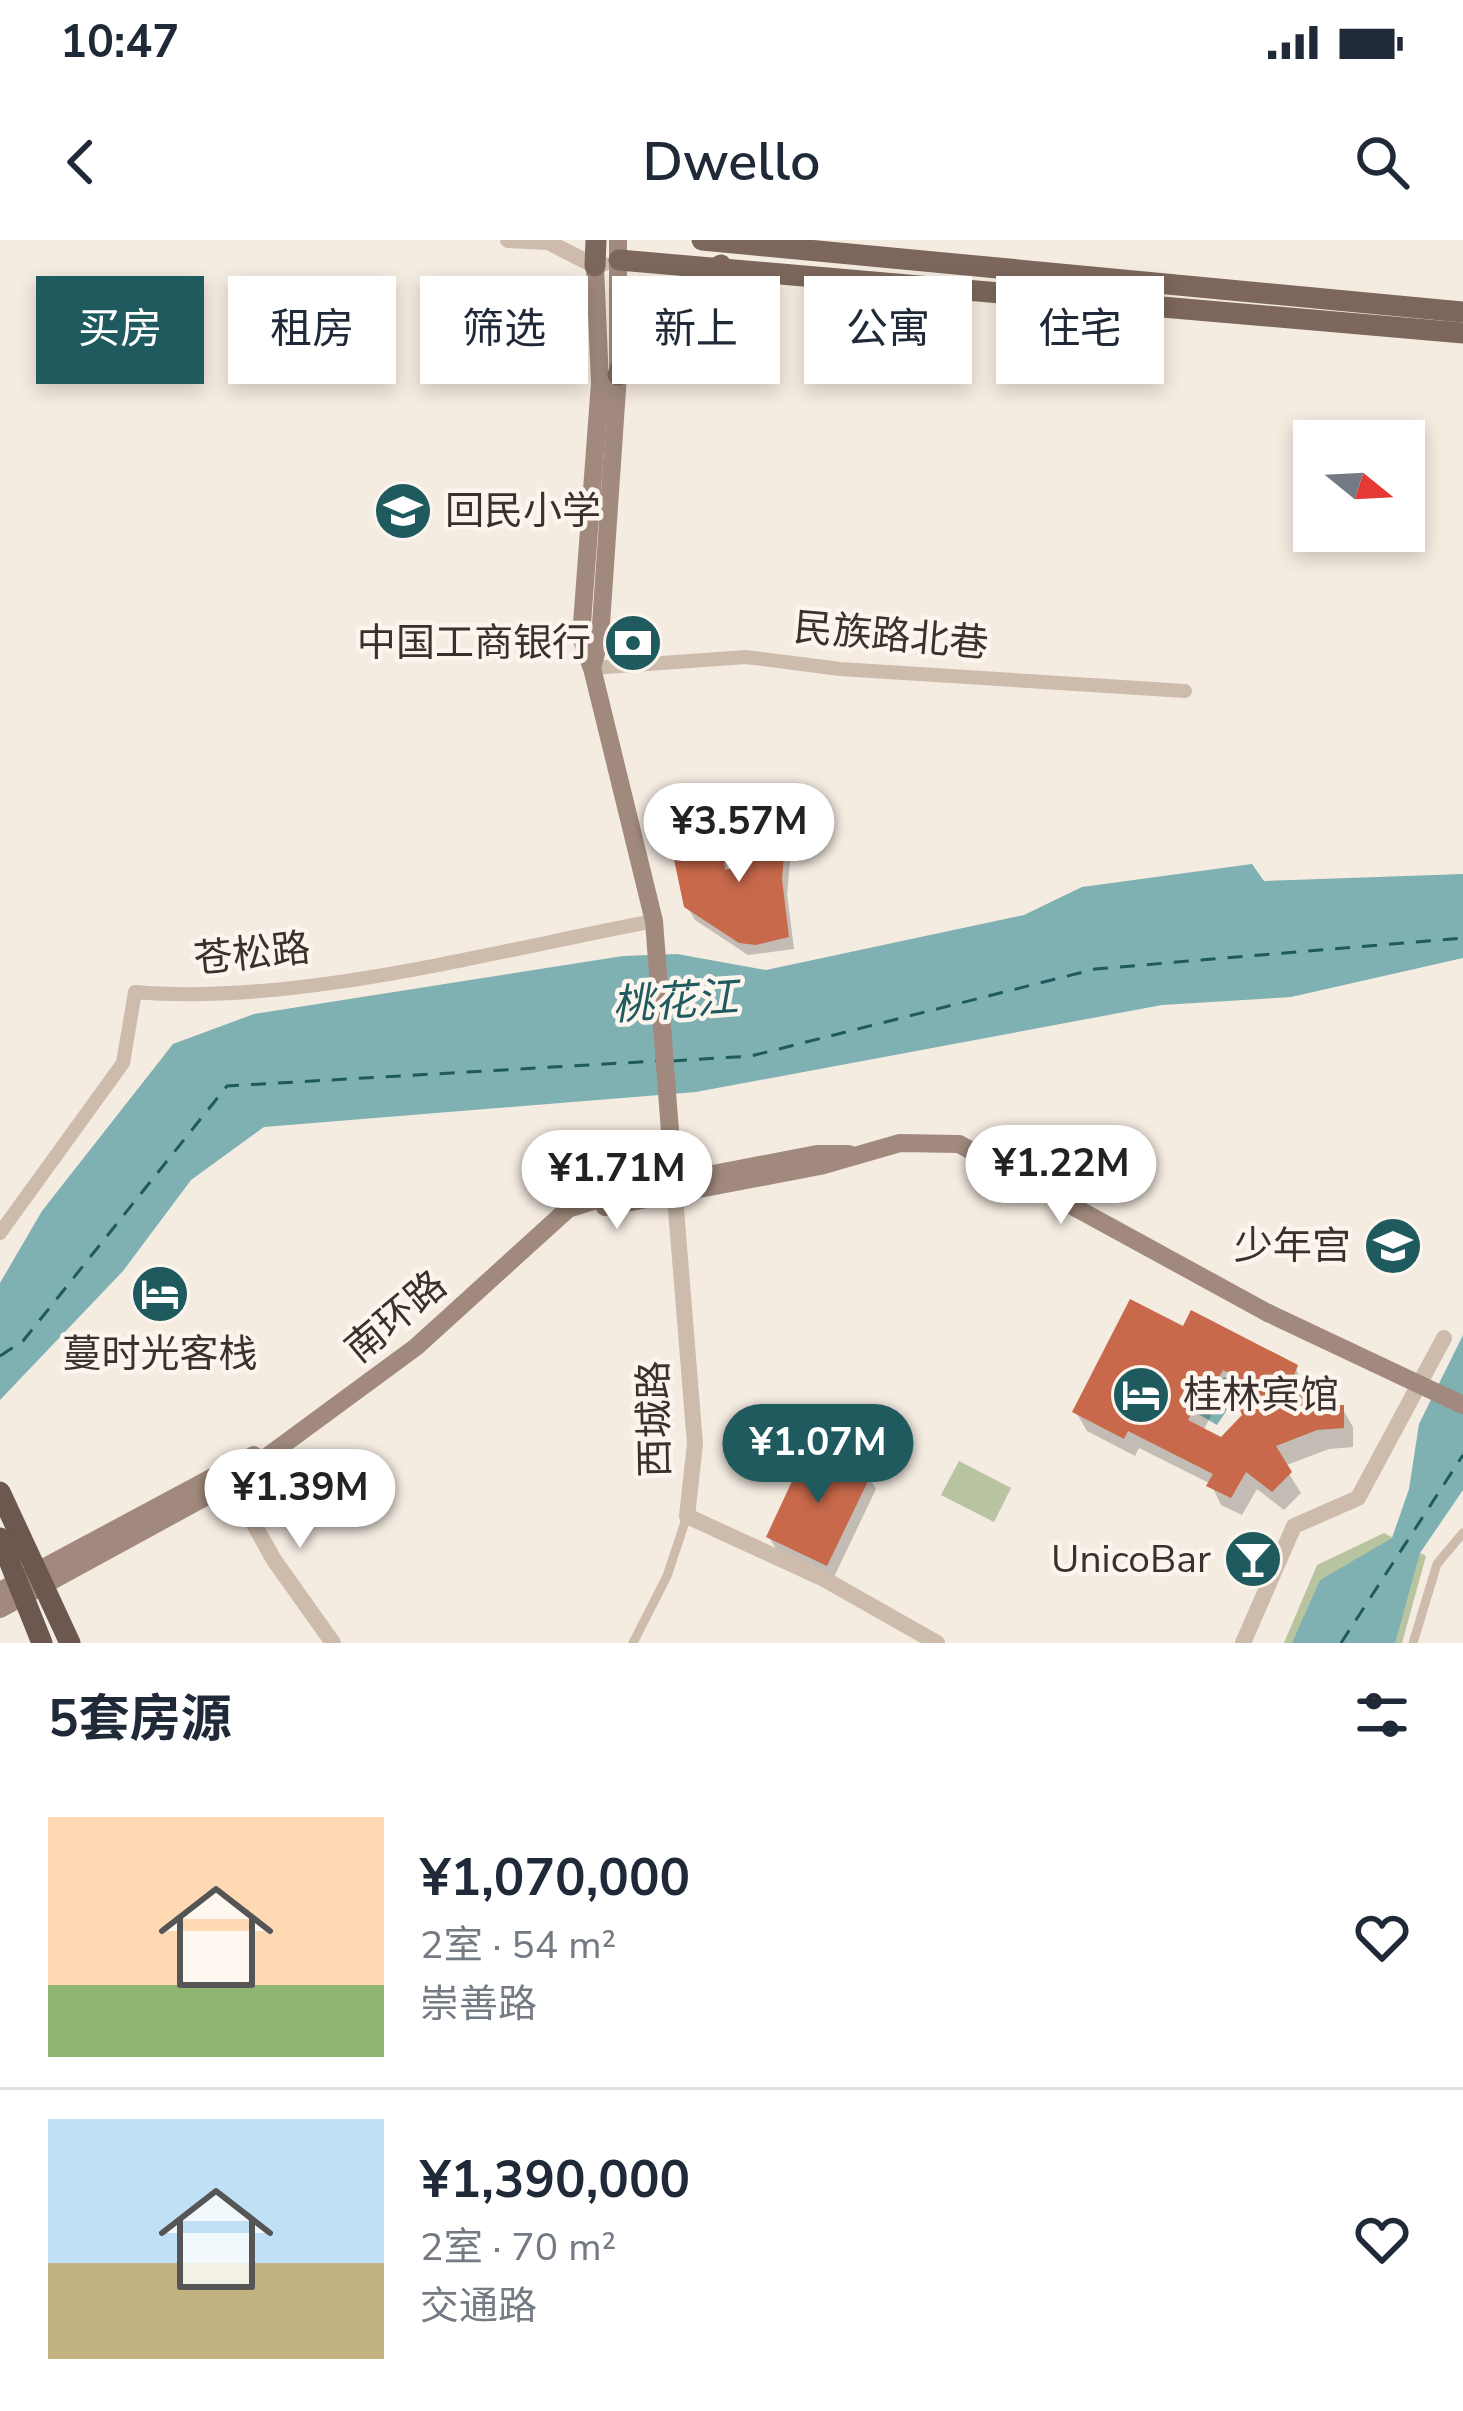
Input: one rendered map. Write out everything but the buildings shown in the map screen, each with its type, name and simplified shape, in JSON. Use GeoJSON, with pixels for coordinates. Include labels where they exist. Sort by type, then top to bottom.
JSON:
{"type":"FeatureCollection","features":[{"type":"Feature","properties":{"kind":"highway"},"geometry":{"type":"LineString","coordinates":[[0,1492],[70,1643]]}},
{"type":"Feature","properties":{"kind":"highway"},"geometry":{"type":"LineString","coordinates":[[0,1538],[14,1590],[42,1643]]}},
{"type":"Feature","properties":{"kind":"main road"},"geometry":{"type":"LineString","coordinates":[[595,266],[596,240]]}},
{"type":"Feature","properties":{"kind":"main road"},"geometry":{"type":"LineString","coordinates":[[702,240],[1463,312]]}},
{"type":"Feature","properties":{"kind":"main road"},"geometry":{"type":"LineString","coordinates":[[619,250],[722,265],[1463,333]]}},
{"type":"Feature","properties":{"kind":"main road"},"geometry":{"type":"LineString","coordinates":[[704,276],[722,265]]}},
{"type":"Feature","properties":{"kind":"main road","name":"西城路"},"geometry":{"type":"LineString","coordinates":[[595,266],[600,383],[581,637],[654,922],[674,1189]]}},
{"type":"Feature","properties":{"kind":"main road"},"geometry":{"type":"LineString","coordinates":[[592,668],[600,639],[617,384]]}},
{"type":"Feature","properties":{"kind":"main road","name":"南环路"},"geometry":{"type":"LineString","coordinates":[[0,1610],[14,1590],[231,1483],[275,1446],[416,1347],[550,1225],[817,1154],[849,1154],[930,1140],[959,1144],[1268,1313],[1463,1406]]}},
{"type":"Feature","properties":{"kind":"main road","name":"南环路"},"geometry":{"type":"LineString","coordinates":[[42,1578],[223,1468],[275,1446]]}},
{"type":"Feature","properties":{"kind":"street"},"geometry":{"type":"LineString","coordinates":[[508,240],[552,241],[595,266],[619,250]]}},
{"type":"Feature","properties":{"kind":"street","name":"民族路北巷"},"geometry":{"type":"LineString","coordinates":[[592,668],[746,656],[840,669],[1185,691]]}},
{"type":"Feature","properties":{"kind":"street","name":"苍松路"},"geometry":{"type":"LineString","coordinates":[[0,1233],[124,1064],[135,992],[186,996],[367,974],[654,922]]}},
{"type":"Feature","properties":{"kind":"street","name":"西城路"},"geometry":{"type":"LineString","coordinates":[[674,1189],[695,1444],[687,1516]]}},
{"type":"Feature","properties":{"kind":"street"},"geometry":{"type":"LineString","coordinates":[[1243,1643],[1294,1526],[1358,1498],[1444,1338]]}},
{"type":"Feature","properties":{"kind":"street"},"geometry":{"type":"LineString","coordinates":[[231,1483],[274,1560],[333,1643]]}},
{"type":"Feature","properties":{"kind":"street"},"geometry":{"type":"LineString","coordinates":[[633,1643],[667,1576],[687,1516],[824,1580],[937,1643]]}},
{"type":"Feature","properties":{"kind":"street"},"geometry":{"type":"LineString","coordinates":[[1413,1643],[1438,1564],[1463,1533]]}},
{"type":"Feature","properties":{"kind":"green space"},"geometry":{"type":"Polygon","coordinates":[[[959,1461],[1011,1488],[994,1522],[941,1495],[959,1461]]]}},
{"type":"Feature","properties":{"kind":"green space"},"geometry":{"type":"Polygon","coordinates":[[[1384,1533],[1426,1556],[1402,1643],[1284,1643],[1317,1565],[1384,1533]]]}},
{"type":"Feature","properties":{"kind":"water","name":"桃花江"},"geometry":{"type":"Polygon","coordinates":[[[1252,864],[1264,881],[1463,874],[1463,958],[1291,997],[1162,1005],[696,1092],[264,1127],[191,1180],[123,1271],[0,1400],[0,1283],[42,1211],[173,1044],[254,1014],[623,956],[677,954],[766,970],[1024,915],[1082,887],[1252,864]]]}},
{"type":"Feature","properties":{"kind":"water"},"geometry":{"type":"Polygon","coordinates":[[[1463,1335],[1463,1490],[1420,1553],[1395,1643],[1292,1643],[1320,1580],[1392,1538],[1409,1489],[1419,1424],[1463,1335]]]}},
{"type":"Feature","properties":{"kind":"water"},"geometry":{"type":"Polygon","coordinates":[[[1224,1377],[1242,1387],[1217,1425],[1198,1414],[1224,1377]]]}},
{"type":"Feature","properties":{"kind":"ferry route"},"geometry":{"type":"LineString","coordinates":[[672,1061],[751,1056],[1095,969],[1463,938]]}},
{"type":"Feature","properties":{"kind":"ferry route"},"geometry":{"type":"LineString","coordinates":[[0,1356],[23,1341],[227,1086],[657,1061]]}},
{"type":"Feature","properties":{"kind":"ferry route"},"geometry":{"type":"LineString","coordinates":[[1341,1643],[1463,1455]]}},
{"type":"Feature","properties":{"kind":"place","name":"回民小学"},"geometry":{"type":"Point","coordinates":[403,511]}},
{"type":"Feature","properties":{"kind":"place","name":"中国工商银行"},"geometry":{"type":"Point","coordinates":[633,643]}},
{"type":"Feature","properties":{"kind":"place","name":"少年宫"},"geometry":{"type":"Point","coordinates":[1393,1246]}},
{"type":"Feature","properties":{"kind":"place","name":"蔓时光客栈"},"geometry":{"type":"Point","coordinates":[160,1294]}},
{"type":"Feature","properties":{"kind":"place","name":"桂林宾馆"},"geometry":{"type":"Point","coordinates":[1141,1395]}},
{"type":"Feature","properties":{"kind":"place","name":"UnicoBar"},"geometry":{"type":"Point","coordinates":[1253,1559]}}]}
